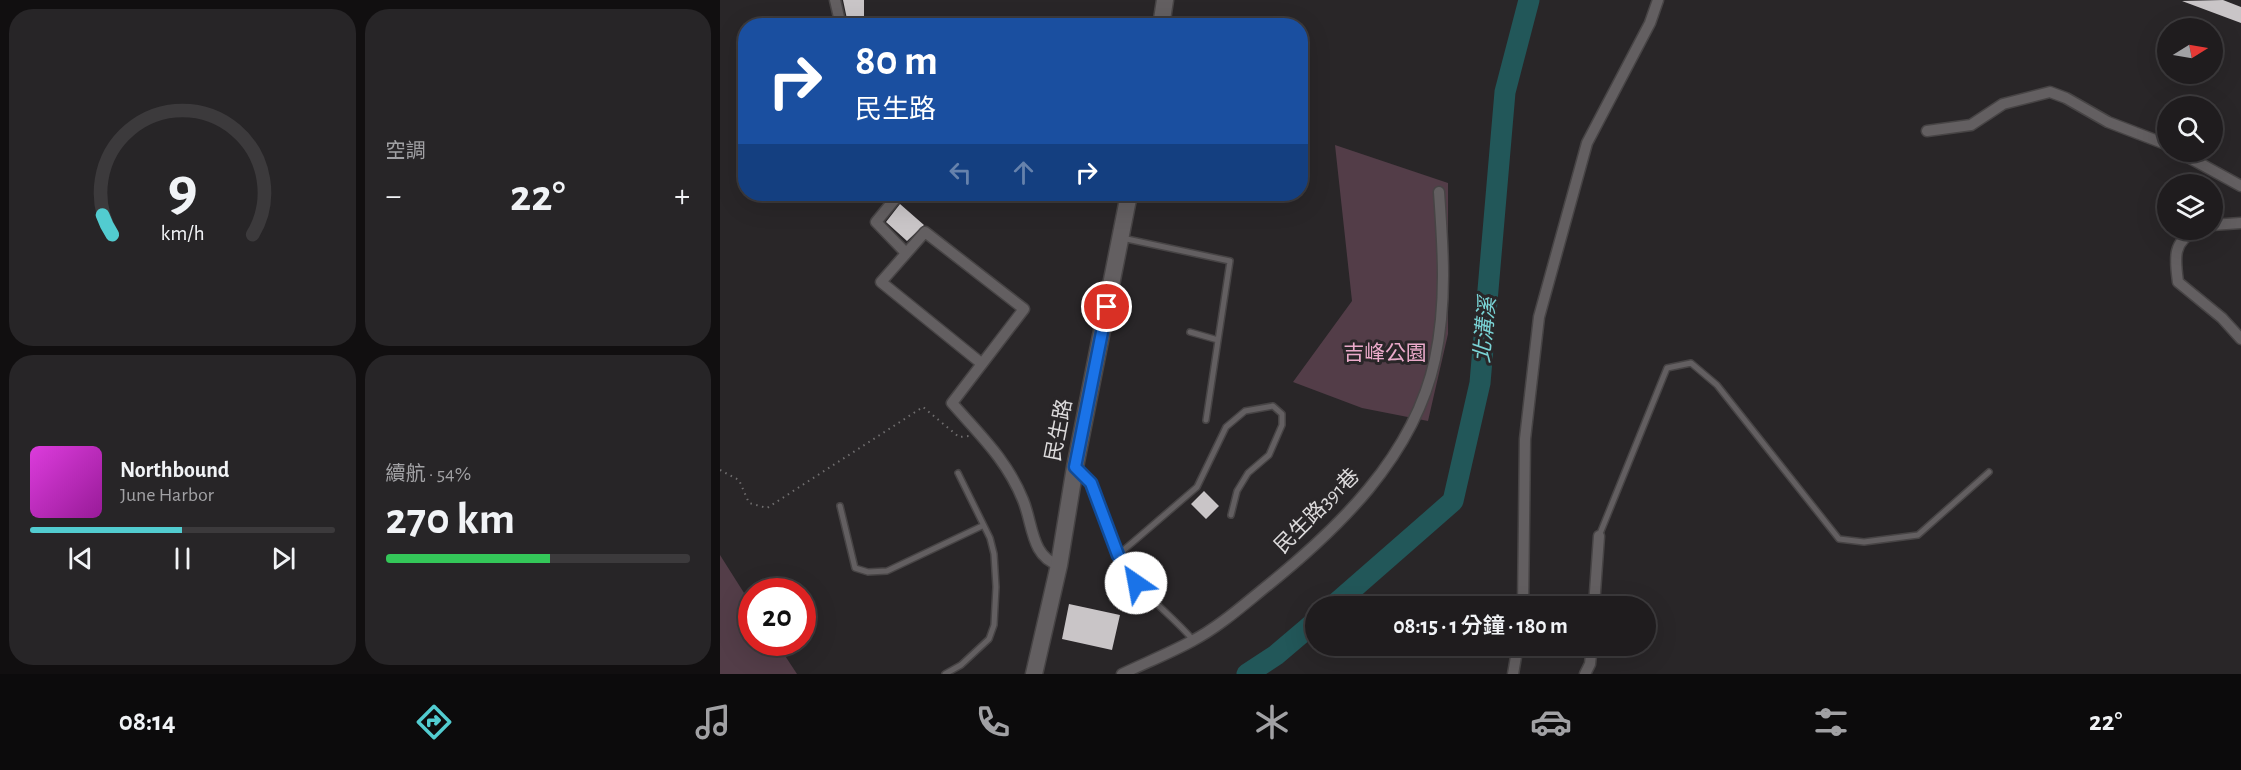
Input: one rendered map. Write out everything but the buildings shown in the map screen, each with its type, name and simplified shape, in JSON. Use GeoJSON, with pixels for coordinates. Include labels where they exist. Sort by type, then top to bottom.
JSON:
{"type":"FeatureCollection","features":[{"type":"Feature","properties":{"kind":"street"},"geometry":{"type":"LineString","coordinates":[[835,0],[839,18]]}},
{"type":"Feature","properties":{"kind":"street"},"geometry":{"type":"LineString","coordinates":[[1162,18],[1165,0]]}},
{"type":"Feature","properties":{"kind":"street"},"geometry":{"type":"LineString","coordinates":[[1523,596],[1525,440],[1539,317],[1587,143],[1650,23],[1658,0]]}},
{"type":"Feature","properties":{"kind":"street"},"geometry":{"type":"LineString","coordinates":[[1927,131],[1971,125],[2003,104],[2050,92],[2066,98],[2108,122],[2157,141]]}},
{"type":"Feature","properties":{"kind":"street"},"geometry":{"type":"LineString","coordinates":[[2197,162],[2241,186]]}},
{"type":"Feature","properties":{"kind":"street","name":"民生路391巷"},"geometry":{"type":"LineString","coordinates":[[1122,674],[1194,640],[1234,613],[1308,553],[1371,489],[1422,404],[1435,360],[1442,317],[1444,255],[1439,192]]}},
{"type":"Feature","properties":{"kind":"street"},"geometry":{"type":"LineString","coordinates":[[894,201],[876,222],[906,253]]}},
{"type":"Feature","properties":{"kind":"street","name":"民生路"},"geometry":{"type":"LineString","coordinates":[[1034,674],[1059,565],[1075,467],[1128,201]]}},
{"type":"Feature","properties":{"kind":"street"},"geometry":{"type":"LineString","coordinates":[[2223,224],[2241,223]]}},
{"type":"Feature","properties":{"kind":"street"},"geometry":{"type":"LineString","coordinates":[[981,363],[881,282],[925,232],[1024,309],[952,403],[1009,468],[1024,502],[1038,549],[1048,562],[1059,565]]}},
{"type":"Feature","properties":{"kind":"street"},"geometry":{"type":"LineString","coordinates":[[2182,240],[2174,252],[2178,282],[2222,318],[2241,339]]}},
{"type":"Feature","properties":{"kind":"street"},"geometry":{"type":"LineString","coordinates":[[1595,596],[1599,536]]}},
{"type":"Feature","properties":{"kind":"street"},"geometry":{"type":"LineString","coordinates":[[1513,674],[1516,656]]}},
{"type":"Feature","properties":{"kind":"street"},"geometry":{"type":"LineString","coordinates":[[1586,674],[1591,656]]}},
{"type":"Feature","properties":{"kind":"lane"},"geometry":{"type":"LineString","coordinates":[[1120,238],[1230,261],[1206,420]]}},
{"type":"Feature","properties":{"kind":"lane"},"geometry":{"type":"LineString","coordinates":[[1190,332],[1218,340]]}},
{"type":"Feature","properties":{"kind":"lane"},"geometry":{"type":"LineString","coordinates":[[1599,536],[1667,368],[1691,363],[1718,385],[1839,539],[1864,542],[1918,535],[1989,472]]}},
{"type":"Feature","properties":{"kind":"lane"},"geometry":{"type":"LineString","coordinates":[[1118,555],[1197,487],[1226,427],[1245,411],[1273,406],[1282,414],[1282,425],[1269,454],[1248,473],[1237,491],[1231,515]]}},
{"type":"Feature","properties":{"kind":"lane"},"geometry":{"type":"LineString","coordinates":[[1075,467],[1091,483],[1118,555],[1147,597],[1194,640]]}},
{"type":"Feature","properties":{"kind":"lane"},"geometry":{"type":"LineString","coordinates":[[945,674],[976,653],[989,639],[994,625],[996,587],[994,554],[958,473]]}},
{"type":"Feature","properties":{"kind":"lane"},"geometry":{"type":"LineString","coordinates":[[840,506],[855,568],[868,572],[887,571],[982,525]]}},
{"type":"Feature","properties":{"kind":"path"},"geometry":{"type":"LineString","coordinates":[[720,470],[739,480],[749,503],[767,508],[923,407],[959,437],[980,435]]}},
{"type":"Feature","properties":{"kind":"green space","name":"吉峰公園"},"geometry":{"type":"Polygon","coordinates":[[[1335,145],[1448,183],[1448,334],[1428,421],[1362,408],[1293,382],[1352,301],[1335,145]]]}},
{"type":"Feature","properties":{"kind":"green space"},"geometry":{"type":"Polygon","coordinates":[[[720,555],[738,583],[738,656],[785,656],[797,674],[720,674],[720,555]]]}},
{"type":"Feature","properties":{"kind":"waterway","name":"北溝溪"},"geometry":{"type":"LineString","coordinates":[[1344,596],[1453,501],[1480,383],[1505,92],[1529,0]]}},
{"type":"Feature","properties":{"kind":"waterway","name":"北溝溪"},"geometry":{"type":"LineString","coordinates":[[1247,674],[1276,655],[1305,630]]}},
{"type":"Feature","properties":{"kind":"route"},"geometry":{"type":"LineString","coordinates":[[1107,307],[1075,467],[1091,483],[1118,555],[1136,583]]}}]}
